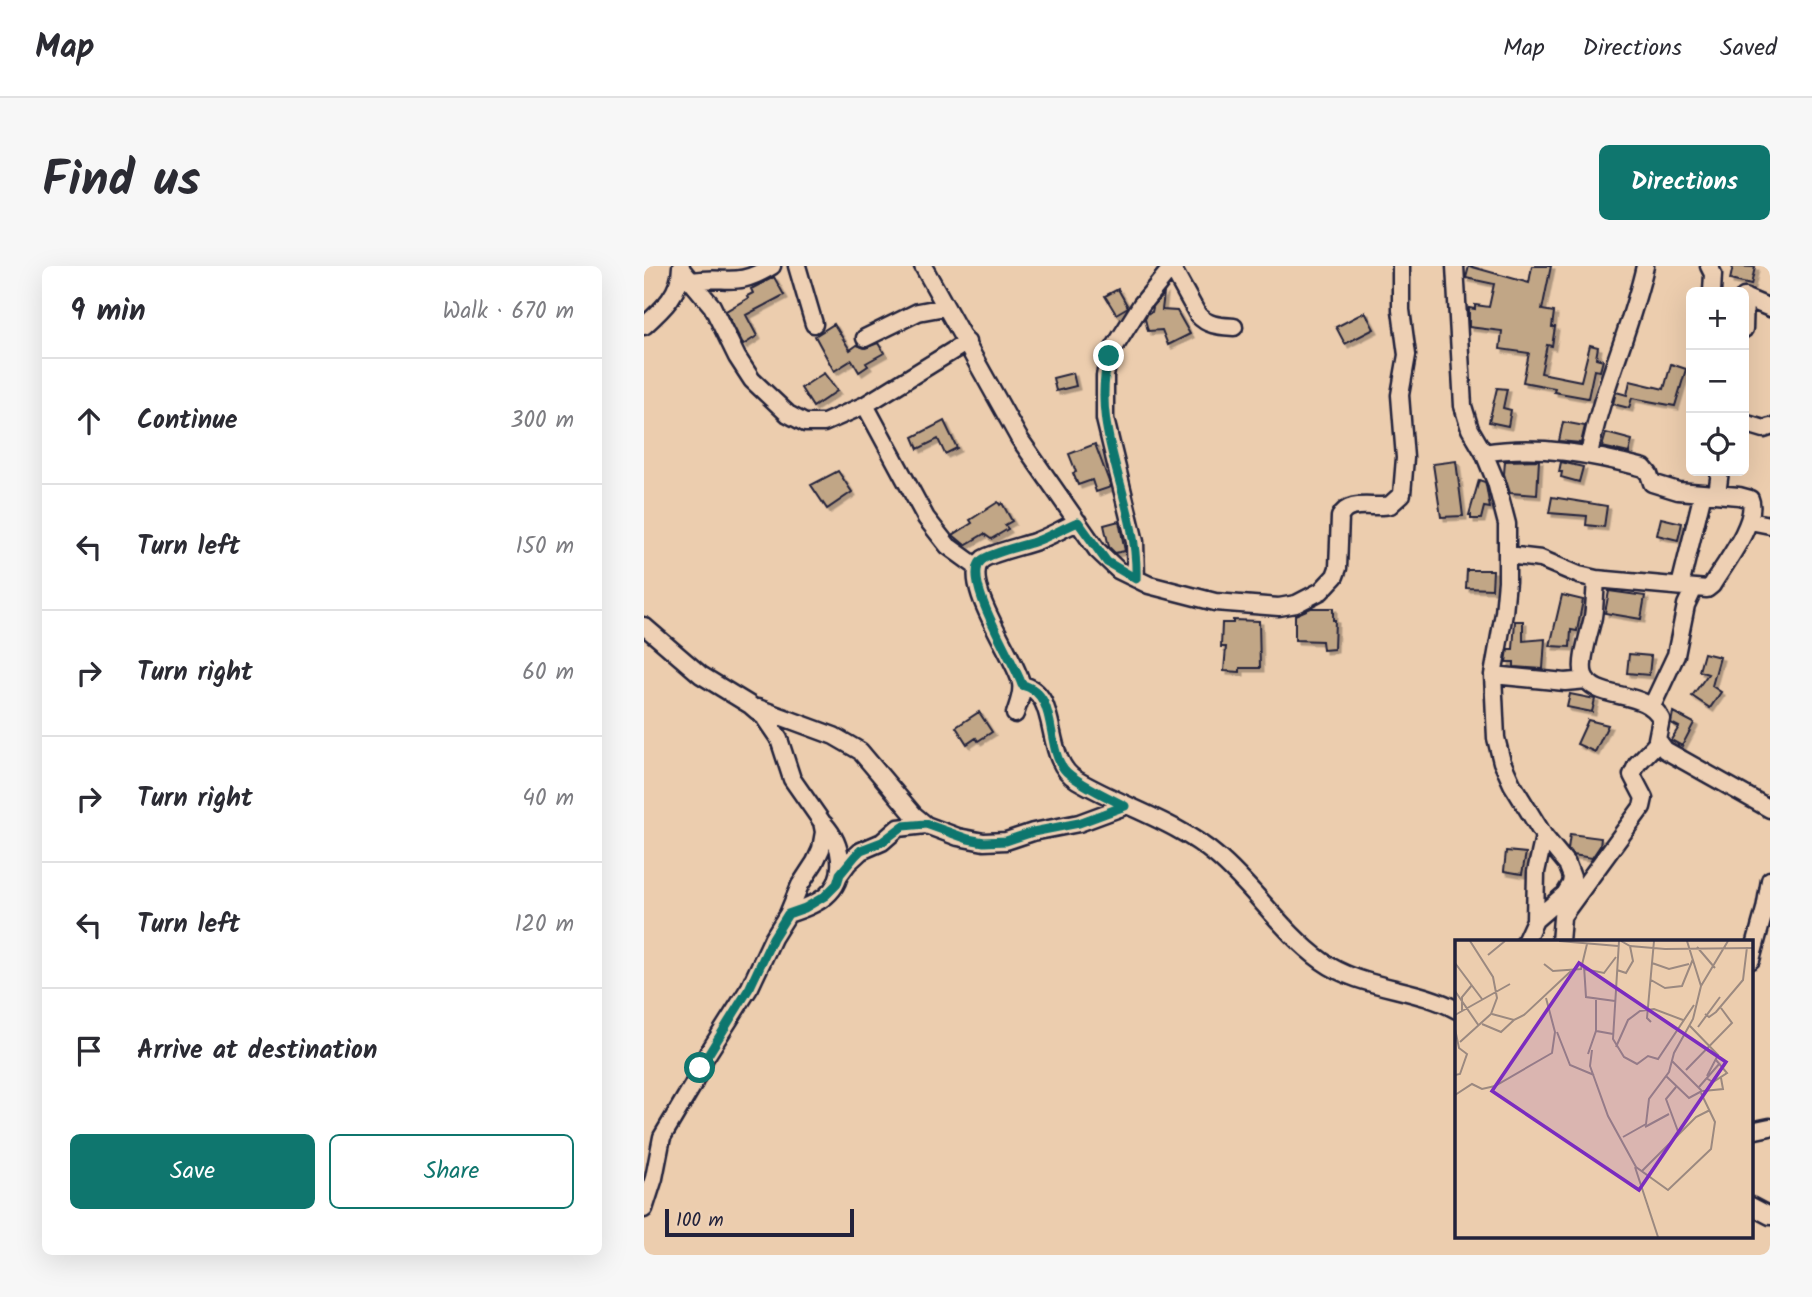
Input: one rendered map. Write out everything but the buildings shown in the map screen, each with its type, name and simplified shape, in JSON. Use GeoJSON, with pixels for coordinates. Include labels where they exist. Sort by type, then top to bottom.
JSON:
{"type":"FeatureCollection","features":[{"type":"Feature","properties":{"kind":"street"},"geometry":{"type":"LineString","coordinates":[[685,272],[740,281],[772,266]]}},
{"type":"Feature","properties":{"kind":"street"},"geometry":{"type":"LineString","coordinates":[[797,266],[814,324]]}},
{"type":"Feature","properties":{"kind":"street"},"geometry":{"type":"LineString","coordinates":[[923,266],[1019,438],[1107,562],[1136,579],[1188,597],[1279,607],[1302,602],[1332,581],[1338,568],[1342,513],[1352,507],[1390,505],[1398,500],[1403,487],[1405,458],[1399,408],[1407,355],[1401,310],[1401,266]]}},
{"type":"Feature","properties":{"kind":"street"},"geometry":{"type":"LineString","coordinates":[[1136,579],[1135,542],[1104,419],[1105,376],[1109,356],[1146,298],[1172,266],[1204,322],[1215,326],[1234,327]]}},
{"type":"Feature","properties":{"kind":"street"},"geometry":{"type":"LineString","coordinates":[[1455,266],[1463,406],[1470,429],[1484,453],[1503,504],[1507,524],[1504,613],[1493,675],[1496,738],[1502,762],[1512,784],[1544,836],[1570,870],[1571,884],[1563,896],[1535,920]]}},
{"type":"Feature","properties":{"kind":"street"},"geometry":{"type":"LineString","coordinates":[[1589,455],[1595,422],[1616,366],[1645,266]]}},
{"type":"Feature","properties":{"kind":"street"},"geometry":{"type":"LineString","coordinates":[[1709,266],[1714,287]]}},
{"type":"Feature","properties":{"kind":"street"},"geometry":{"type":"LineString","coordinates":[[644,326],[669,302],[685,272]]}},
{"type":"Feature","properties":{"kind":"street"},"geometry":{"type":"LineString","coordinates":[[685,272],[712,306],[737,357],[752,380],[788,414],[816,424],[865,405],[967,342]]}},
{"type":"Feature","properties":{"kind":"street"},"geometry":{"type":"LineString","coordinates":[[1749,299],[1770,308]]}},
{"type":"Feature","properties":{"kind":"street"},"geometry":{"type":"LineString","coordinates":[[864,338],[918,312],[945,307]]}},
{"type":"Feature","properties":{"kind":"street"},"geometry":{"type":"LineString","coordinates":[[865,405],[926,518],[948,546],[977,567]]}},
{"type":"Feature","properties":{"kind":"street"},"geometry":{"type":"LineString","coordinates":[[1749,425],[1765,429],[1770,427]]}},
{"type":"Feature","properties":{"kind":"street"},"geometry":{"type":"LineString","coordinates":[[1484,453],[1514,448],[1536,448],[1589,455],[1644,468],[1652,483],[1666,489],[1746,497],[1770,525]]}},
{"type":"Feature","properties":{"kind":"street"},"geometry":{"type":"LineString","coordinates":[[1652,706],[1676,655],[1687,587],[1710,494],[1718,476]]}},
{"type":"Feature","properties":{"kind":"street"},"geometry":{"type":"LineString","coordinates":[[1508,555],[1541,559],[1596,579],[1707,589],[1711,587],[1756,511]]}},
{"type":"Feature","properties":{"kind":"street"},"geometry":{"type":"LineString","coordinates":[[1015,714],[1022,685],[1017,669],[987,611],[978,584],[977,567],[989,556],[1035,542],[1078,522]]}},
{"type":"Feature","properties":{"kind":"street"},"geometry":{"type":"LineString","coordinates":[[1563,915],[1642,807],[1644,798],[1632,775],[1637,764],[1658,742],[1661,719],[1652,706],[1632,697],[1598,688],[1587,680],[1583,668],[1594,610],[1596,579]]}},
{"type":"Feature","properties":{"kind":"street"},"geometry":{"type":"LineString","coordinates":[[644,626],[701,675],[750,705],[771,724],[779,739],[792,779],[834,837],[838,847],[840,874]]}},
{"type":"Feature","properties":{"kind":"street"},"geometry":{"type":"LineString","coordinates":[[1493,675],[1565,682],[1587,680]]}},
{"type":"Feature","properties":{"kind":"street"},"geometry":{"type":"LineString","coordinates":[[1022,685],[1034,689],[1042,700],[1048,713],[1054,749],[1064,769],[1080,781],[1125,806],[1185,832],[1216,855],[1250,886],[1283,925],[1323,961],[1343,973],[1440,1001],[1455,1009]]}},
{"type":"Feature","properties":{"kind":"street"},"geometry":{"type":"LineString","coordinates":[[750,705],[834,736],[860,751],[914,815],[926,824],[968,839],[984,842],[1006,841],[1033,832],[1079,823],[1125,806]]}},
{"type":"Feature","properties":{"kind":"street"},"geometry":{"type":"LineString","coordinates":[[1658,742],[1665,750],[1770,809]]}},
{"type":"Feature","properties":{"kind":"street"},"geometry":{"type":"LineString","coordinates":[[644,1209],[654,1178],[662,1137],[693,1085],[705,1058],[750,987],[773,938],[788,914],[800,885],[821,849],[824,832],[822,822]]}},
{"type":"Feature","properties":{"kind":"street"},"geometry":{"type":"LineString","coordinates":[[788,914],[825,896],[837,884],[848,863],[861,850],[882,842],[898,828],[926,824]]}},
{"type":"Feature","properties":{"kind":"street"},"geometry":{"type":"LineString","coordinates":[[1526,940],[1535,920],[1536,872],[1544,836]]}},
{"type":"Feature","properties":{"kind":"street"},"geometry":{"type":"LineString","coordinates":[[1752,956],[1770,880]]}},
{"type":"Feature","properties":{"kind":"street"},"geometry":{"type":"LineString","coordinates":[[1560,940],[1563,896]]}},
{"type":"Feature","properties":{"kind":"street"},"geometry":{"type":"LineString","coordinates":[[1752,1131],[1770,1127]]}},
{"type":"Feature","properties":{"kind":"street"},"geometry":{"type":"LineString","coordinates":[[1752,1207],[1770,1216]]}},
{"type":"Feature","properties":{"kind":"route"},"geometry":{"type":"LineString","coordinates":[[700,1068],[750,987],[773,938],[788,914],[819,901],[832,890],[840,874],[861,850],[876,846],[903,826],[926,824],[958,837],[984,842],[1006,841],[1033,832],[1079,823],[1125,806],[1071,776],[1060,764],[1054,749],[1048,713],[1037,692],[1022,685],[1017,669],[987,611],[977,577],[977,567],[989,556],[1035,542],[1078,522],[1107,562],[1136,579],[1135,542],[1104,419],[1103,393],[1109,356]]}}]}
